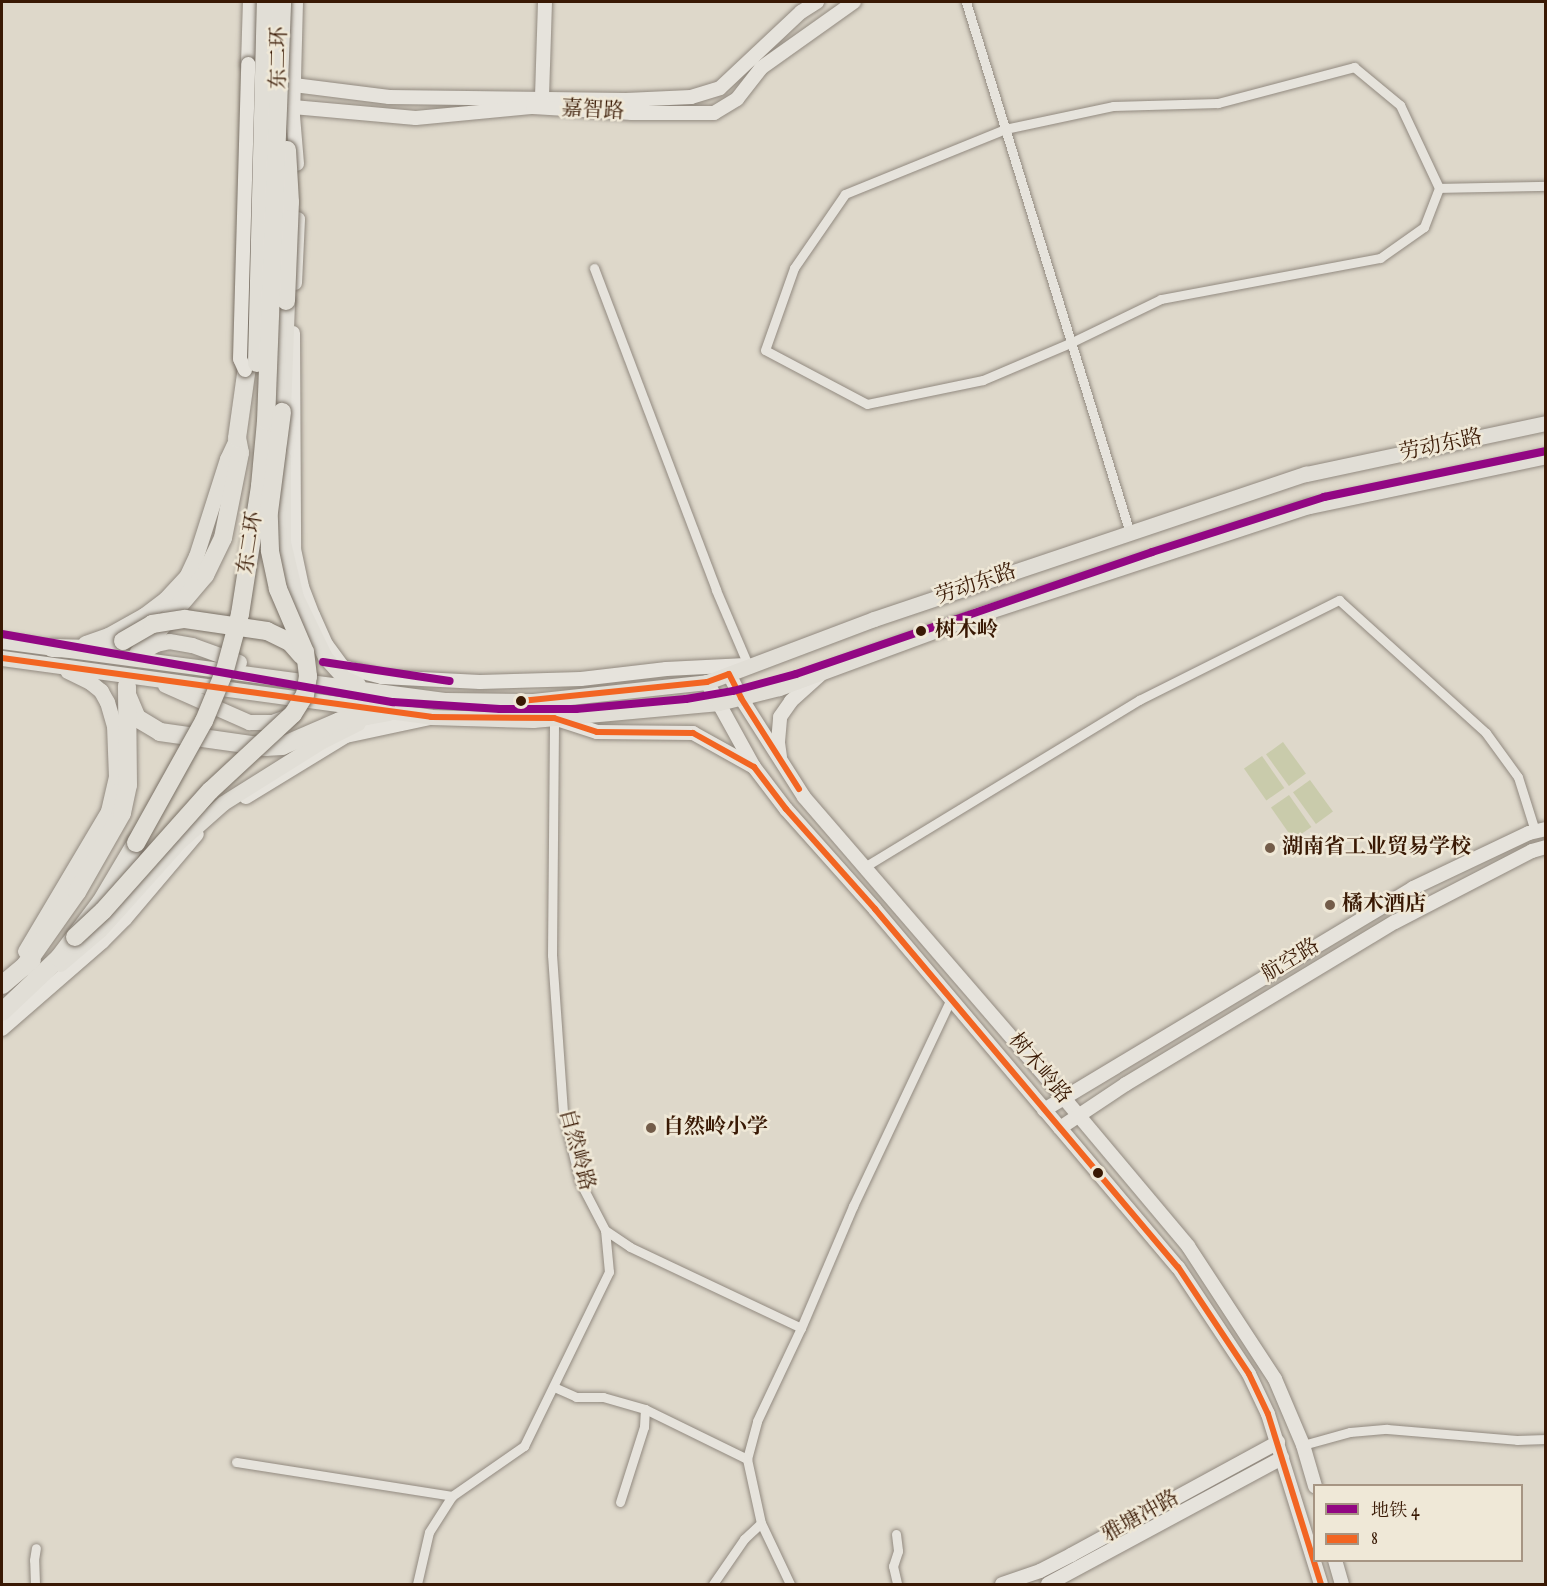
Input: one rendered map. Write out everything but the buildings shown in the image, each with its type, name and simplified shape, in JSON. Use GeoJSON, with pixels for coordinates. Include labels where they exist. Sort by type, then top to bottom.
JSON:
{"type":"FeatureCollection","features":[{"type":"Feature","properties":{"kind":"highway","name":"东二环"},"geometry":{"type":"LineString","coordinates":[[2,983],[24,967],[67,928],[103,879],[182,742],[213,669],[230,601],[250,482],[257,402],[256,322],[265,129],[266,2]]}},
{"type":"Feature","properties":{"kind":"highway","name":"东二环"},"geometry":{"type":"LineString","coordinates":[[2,1012],[40,978],[75,937],[121,870],[194,742],[216,695],[236,632],[255,519],[266,431],[287,80],[282,2]]}},
{"type":"Feature","properties":{"kind":"highway"},"geometry":{"type":"LineString","coordinates":[[75,937],[103,911],[210,791],[293,714],[305,695],[308,665],[305,651],[278,589],[270,550],[269,513],[282,412],[290,190],[287,80]]}},
{"type":"Feature","properties":{"kind":"highway"},"geometry":{"type":"LineString","coordinates":[[138,654],[205,575],[223,538],[240,453],[237,438],[245,370],[256,322]]}},
{"type":"Feature","properties":{"kind":"highway"},"geometry":{"type":"LineString","coordinates":[[54,657],[123,641],[152,624],[167,620],[245,626],[280,636],[297,648],[308,665]]}},
{"type":"Feature","properties":{"kind":"highway"},"geometry":{"type":"LineString","coordinates":[[24,967],[77,892],[122,813],[128,785],[127,686],[131,707],[147,726],[160,732],[235,744],[282,746],[340,721],[389,712]]}},
{"type":"Feature","properties":{"kind":"main road"},"geometry":{"type":"LineString","coordinates":[[1539,425],[1545,411]]}},
{"type":"Feature","properties":{"kind":"main road"},"geometry":{"type":"LineString","coordinates":[[282,412],[283,542],[287,571],[309,627],[325,657],[344,678],[362,686],[401,695]]}},
{"type":"Feature","properties":{"kind":"main road","name":"劳动东路"},"geometry":{"type":"LineString","coordinates":[[401,695],[480,701],[533,700],[707,682],[748,664],[1306,474],[1539,425]]}},
{"type":"Feature","properties":{"kind":"main road"},"geometry":{"type":"LineString","coordinates":[[54,657],[95,640],[144,615],[165,599],[187,575],[199,547],[227,459],[237,438]]}},
{"type":"Feature","properties":{"kind":"main road","name":"劳动东路"},"geometry":{"type":"LineString","coordinates":[[54,657],[150,678],[431,717],[554,718],[719,703],[779,688],[977,615],[1309,506],[1545,456]]}},
{"type":"Feature","properties":{"kind":"main road"},"geometry":{"type":"LineString","coordinates":[[2,641],[54,657],[101,691],[114,726],[116,777],[108,811],[35,936],[2,983]]}},
{"type":"Feature","properties":{"kind":"main road"},"geometry":{"type":"LineString","coordinates":[[138,654],[156,644],[169,642],[192,645],[285,678]]}},
{"type":"Feature","properties":{"kind":"main road"},"geometry":{"type":"LineString","coordinates":[[2,658],[54,657],[285,678],[401,695]]}},
{"type":"Feature","properties":{"kind":"main road"},"geometry":{"type":"LineString","coordinates":[[150,678],[249,722],[272,722],[293,714]]}},
{"type":"Feature","properties":{"kind":"main road"},"geometry":{"type":"LineString","coordinates":[[40,978],[100,930],[200,822],[223,803],[342,730],[389,712]]}},
{"type":"Feature","properties":{"kind":"street"},"geometry":{"type":"LineString","coordinates":[[245,370],[240,359],[250,2]]}},
{"type":"Feature","properties":{"kind":"street"},"geometry":{"type":"LineString","coordinates":[[296,2],[287,80],[293,107],[298,199],[292,383],[294,549],[297,568],[313,615],[326,644],[343,667],[364,681],[401,695]]}},
{"type":"Feature","properties":{"kind":"street"},"geometry":{"type":"LineString","coordinates":[[542,97],[545,2]]}},
{"type":"Feature","properties":{"kind":"street","name":"嘉智路"},"geometry":{"type":"LineString","coordinates":[[287,80],[389,97],[542,97],[626,100],[691,97],[720,88],[801,12],[817,2]]}},
{"type":"Feature","properties":{"kind":"street","name":"嘉智路"},"geometry":{"type":"LineString","coordinates":[[293,107],[416,118],[533,107],[632,113],[714,113],[737,99],[761,68],[854,2]]}},
{"type":"Feature","properties":{"kind":"street"},"geometry":{"type":"LineString","coordinates":[[966,2],[1130,533]]}},
{"type":"Feature","properties":{"kind":"street"},"geometry":{"type":"LineString","coordinates":[[1354,67],[1400,105],[1439,188],[1424,227],[1380,258],[1161,299],[1070,343],[983,380],[867,404],[765,350],[794,268],[845,194],[1005,129],[1113,106],[1218,103],[1354,67]]}},
{"type":"Feature","properties":{"kind":"street"},"geometry":{"type":"LineString","coordinates":[[1439,188],[1545,186]]}},
{"type":"Feature","properties":{"kind":"street"},"geometry":{"type":"LineString","coordinates":[[343,667],[382,677],[480,682],[581,679],[666,669],[748,664],[716,590],[594,268]]}},
{"type":"Feature","properties":{"kind":"street"},"geometry":{"type":"LineString","coordinates":[[866,866],[1139,700],[1339,600],[1486,733],[1518,777],[1536,831],[1539,849]]}},
{"type":"Feature","properties":{"kind":"street"},"geometry":{"type":"LineString","coordinates":[[781,762],[777,742],[780,717],[791,701],[824,672]]}},
{"type":"Feature","properties":{"kind":"street","name":"树木岭路"},"geometry":{"type":"LineString","coordinates":[[729,674],[741,698],[804,797],[866,866],[1188,1246],[1275,1379],[1303,1445],[1315,1484]]}},
{"type":"Feature","properties":{"kind":"street","name":"树木岭路"},"geometry":{"type":"LineString","coordinates":[[707,682],[754,767],[786,809],[951,999],[1178,1267],[1249,1374],[1278,1442],[1313,1558]]}},
{"type":"Feature","properties":{"kind":"street"},"geometry":{"type":"LineString","coordinates":[[2,1029],[102,942],[125,919],[190,841],[222,811],[346,736],[431,717]]}},
{"type":"Feature","properties":{"kind":"street"},"geometry":{"type":"LineString","coordinates":[[554,718],[597,732],[693,734],[754,767]]}},
{"type":"Feature","properties":{"kind":"street","name":"自然岭路"},"geometry":{"type":"LineString","coordinates":[[417,1584],[429,1532],[452,1496],[524,1446],[609,1272],[605,1230],[580,1182],[563,1112],[552,955],[554,718]]}},
{"type":"Feature","properties":{"kind":"street","name":"航空路"},"geometry":{"type":"LineString","coordinates":[[1044,1110],[1413,888],[1536,831]]}},
{"type":"Feature","properties":{"kind":"street","name":"航空路"},"geometry":{"type":"LineString","coordinates":[[1060,1128],[1136,1078],[1395,922],[1539,849]]}},
{"type":"Feature","properties":{"kind":"street"},"geometry":{"type":"LineString","coordinates":[[790,1584],[761,1523],[747,1460],[757,1420],[801,1328],[853,1206],[951,999]]}},
{"type":"Feature","properties":{"kind":"street"},"geometry":{"type":"LineString","coordinates":[[605,1230],[630,1247],[801,1328]]}},
{"type":"Feature","properties":{"kind":"street"},"geometry":{"type":"LineString","coordinates":[[554,1387],[576,1397],[603,1397],[645,1409],[747,1460]]}},
{"type":"Feature","properties":{"kind":"street"},"geometry":{"type":"LineString","coordinates":[[620,1502],[644,1427],[645,1409]]}},
{"type":"Feature","properties":{"kind":"street"},"geometry":{"type":"LineString","coordinates":[[1303,1445],[1350,1432],[1387,1429],[1517,1440],[1545,1439]]}},
{"type":"Feature","properties":{"kind":"street","name":"雅塘冲路"},"geometry":{"type":"LineString","coordinates":[[1002,1584],[1040,1571],[1071,1556],[1278,1442]]}},
{"type":"Feature","properties":{"kind":"street","name":"雅塘冲路"},"geometry":{"type":"LineString","coordinates":[[1048,1584],[1282,1458]]}},
{"type":"Feature","properties":{"kind":"street"},"geometry":{"type":"LineString","coordinates":[[236,1462],[452,1496]]}},
{"type":"Feature","properties":{"kind":"street"},"geometry":{"type":"LineString","coordinates":[[713,1584],[744,1539],[761,1523]]}},
{"type":"Feature","properties":{"kind":"street"},"geometry":{"type":"LineString","coordinates":[[896,1534],[898,1551],[893,1566],[897,1584]]}},
{"type":"Feature","properties":{"kind":"street"},"geometry":{"type":"LineString","coordinates":[[35,1584],[33,1560],[36,1548]]}},
{"type":"Feature","properties":{"kind":"street","name":"树木岭路"},"geometry":{"type":"LineString","coordinates":[[1314,1562],[1321,1584]]}},
{"type":"Feature","properties":{"kind":"street"},"geometry":{"type":"LineString","coordinates":[[1336,1562],[1342,1584]]}},
{"type":"Feature","properties":{"kind":"green space"},"geometry":{"type":"Polygon","coordinates":[[[1283,742],[1306,774],[1289,786],[1266,754],[1283,742]]]}},
{"type":"Feature","properties":{"kind":"green space"},"geometry":{"type":"Polygon","coordinates":[[[1262,756],[1284,788],[1266,801],[1244,769],[1262,756]]]}},
{"type":"Feature","properties":{"kind":"green space"},"geometry":{"type":"Polygon","coordinates":[[[1310,780],[1333,812],[1316,824],[1293,792],[1310,780]]]}},
{"type":"Feature","properties":{"kind":"green space"},"geometry":{"type":"Polygon","coordinates":[[[1289,795],[1311,827],[1293,840],[1271,808],[1289,795]]]}},
{"type":"Feature","properties":{"kind":"metro line","name":"4"},"geometry":{"type":"LineString","coordinates":[[2,634],[393,702],[500,709],[576,709],[686,699],[733,691],[796,674],[1152,552],[1324,497],[1546,451]]}},
{"type":"Feature","properties":{"kind":"metro line","name":"4"},"geometry":{"type":"LineString","coordinates":[[323,662],[450,681]]}},
{"type":"Feature","properties":{"kind":"transit line","name":"8"},"geometry":{"type":"LineString","coordinates":[[2,658],[431,717],[554,718],[597,732],[693,733],[754,767],[786,809],[875,909],[1178,1267],[1249,1374],[1268,1414],[1313,1558]]}},
{"type":"Feature","properties":{"kind":"transit line","name":"8"},"geometry":{"type":"LineString","coordinates":[[521,701],[707,682],[729,674],[741,698],[799,789]]}},
{"type":"Feature","properties":{"kind":"transit line","name":"8"},"geometry":{"type":"LineString","coordinates":[[1314,1562],[1321,1584]]}},
{"type":"Feature","properties":{"kind":"place","name":"树木岭"},"geometry":{"type":"Point","coordinates":[921,631]}},
{"type":"Feature","properties":{"kind":"place","name":"湖南省工业贸易学校"},"geometry":{"type":"Point","coordinates":[1270,848]}},
{"type":"Feature","properties":{"kind":"place","name":"橘木酒店"},"geometry":{"type":"Point","coordinates":[1330,905]}},
{"type":"Feature","properties":{"kind":"place","name":"自然岭小学"},"geometry":{"type":"Point","coordinates":[651,1128]}}]}
